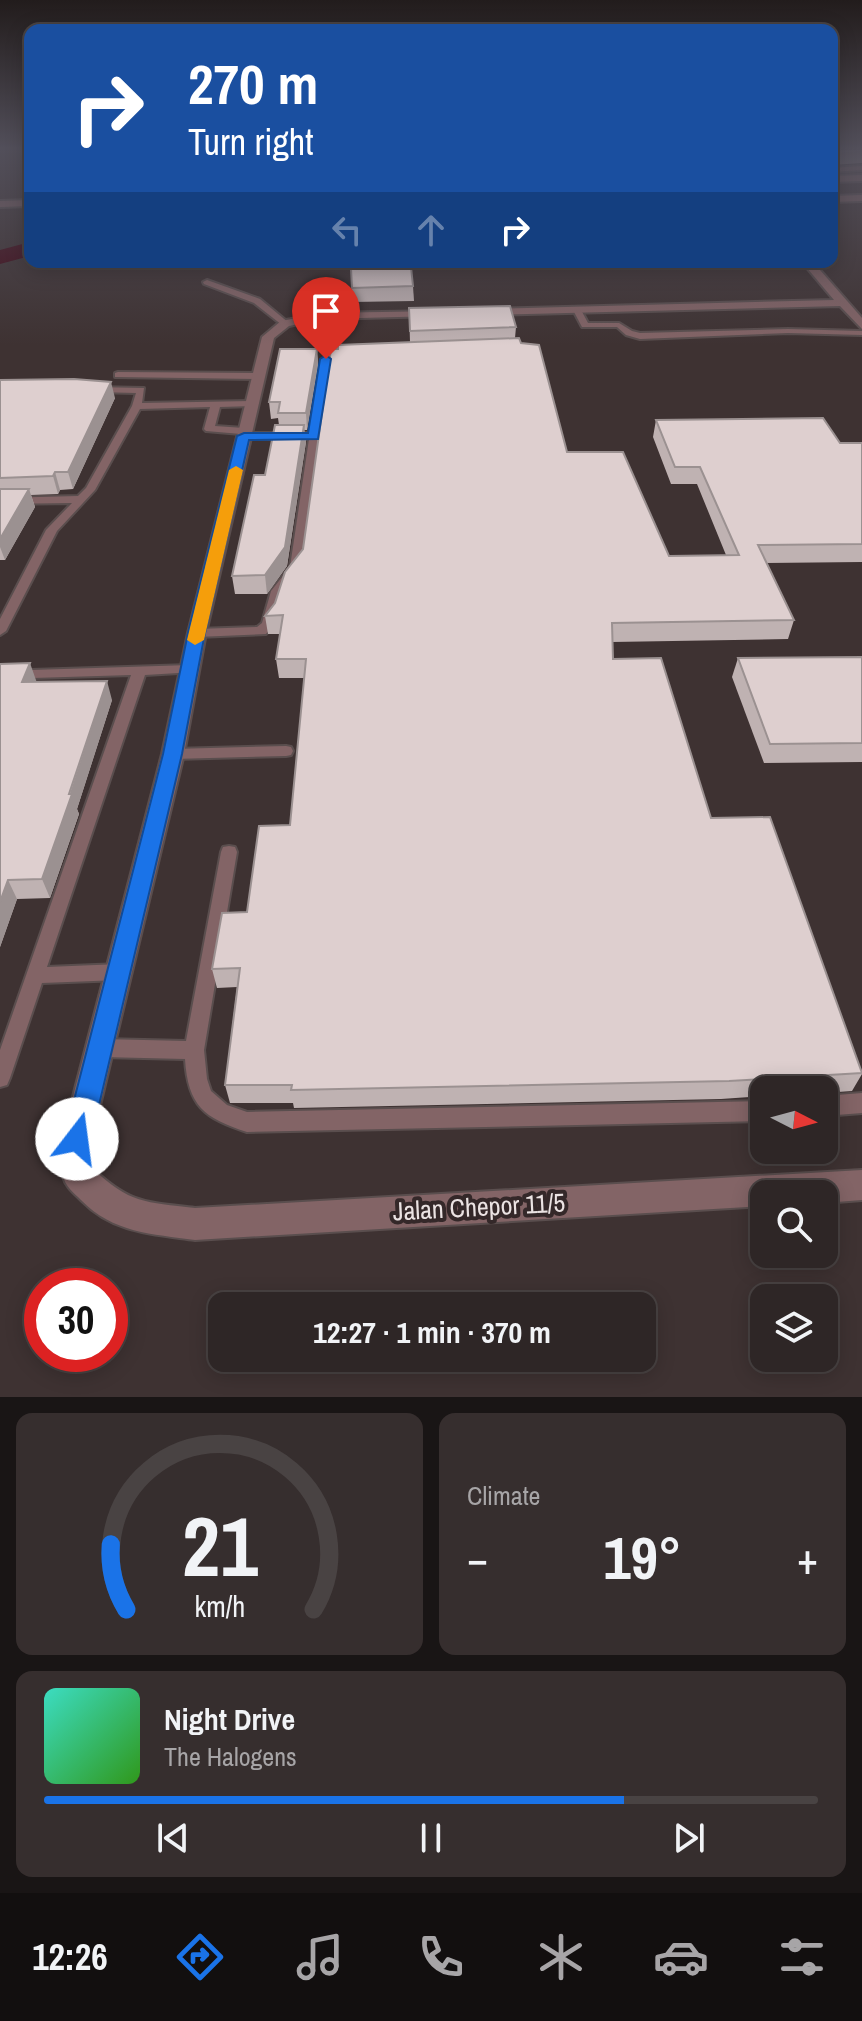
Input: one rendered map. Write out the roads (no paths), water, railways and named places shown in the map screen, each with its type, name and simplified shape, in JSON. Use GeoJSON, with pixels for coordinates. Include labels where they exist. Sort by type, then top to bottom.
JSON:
{"type":"FeatureCollection","features":[{"type":"Feature","properties":{"kind":"street"},"geometry":{"type":"LineString","coordinates":[[812,268],[862,325]]}},
{"type":"Feature","properties":{"kind":"street"},"geometry":{"type":"LineString","coordinates":[[102,1048],[268,337],[285,323],[323,316],[843,303]]}},
{"type":"Feature","properties":{"kind":"street","name":"Jalan Chepor 11/5"},"geometry":{"type":"LineString","coordinates":[[102,1048],[77,1139],[77,1174],[101,1198],[130,1216],[195,1224],[862,1185]]}},
{"type":"Feature","properties":{"kind":"lane"},"geometry":{"type":"LineString","coordinates":[[207,282],[257,301],[285,323]]}},
{"type":"Feature","properties":{"kind":"lane"},"geometry":{"type":"LineString","coordinates":[[577,310],[585,325],[619,325],[629,333],[640,336],[788,331],[862,333]]}},
{"type":"Feature","properties":{"kind":"lane"},"geometry":{"type":"LineString","coordinates":[[197,633],[261,631],[266,628],[272,600],[296,567],[326,359],[358,353]]}},
{"type":"Feature","properties":{"kind":"lane"},"geometry":{"type":"LineString","coordinates":[[118,375],[257,376]]}},
{"type":"Feature","properties":{"kind":"lane"},"geometry":{"type":"LineString","coordinates":[[0,631],[52,530],[82,499],[143,392],[91,389]]}},
{"type":"Feature","properties":{"kind":"lane"},"geometry":{"type":"LineString","coordinates":[[216,404],[209,429],[244,434],[314,436]]}},
{"type":"Feature","properties":{"kind":"lane"},"geometry":{"type":"LineString","coordinates":[[137,406],[251,404]]}},
{"type":"Feature","properties":{"kind":"lane"},"geometry":{"type":"LineString","coordinates":[[0,501],[82,499]]}},
{"type":"Feature","properties":{"kind":"lane"},"geometry":{"type":"LineString","coordinates":[[0,675],[190,669]]}},
{"type":"Feature","properties":{"kind":"lane"},"geometry":{"type":"LineString","coordinates":[[0,1078],[139,672]]}},
{"type":"Feature","properties":{"kind":"lane"},"geometry":{"type":"LineString","coordinates":[[173,754],[286,751]]}},
{"type":"Feature","properties":{"kind":"lane"},"geometry":{"type":"LineString","coordinates":[[229,852],[194,1050],[196,1086],[205,1103],[219,1114],[247,1122],[750,1111]]}},
{"type":"Feature","properties":{"kind":"lane"},"geometry":{"type":"LineString","coordinates":[[37,975],[120,972]]}},
{"type":"Feature","properties":{"kind":"lane"},"geometry":{"type":"LineString","coordinates":[[102,1048],[194,1050]]}},
{"type":"Feature","properties":{"kind":"lane"},"geometry":{"type":"LineString","coordinates":[[838,1105],[862,1103]]}},
{"type":"Feature","properties":{"kind":"waterway"},"geometry":{"type":"LineString","coordinates":[[0,257],[24,251]]}}]}
